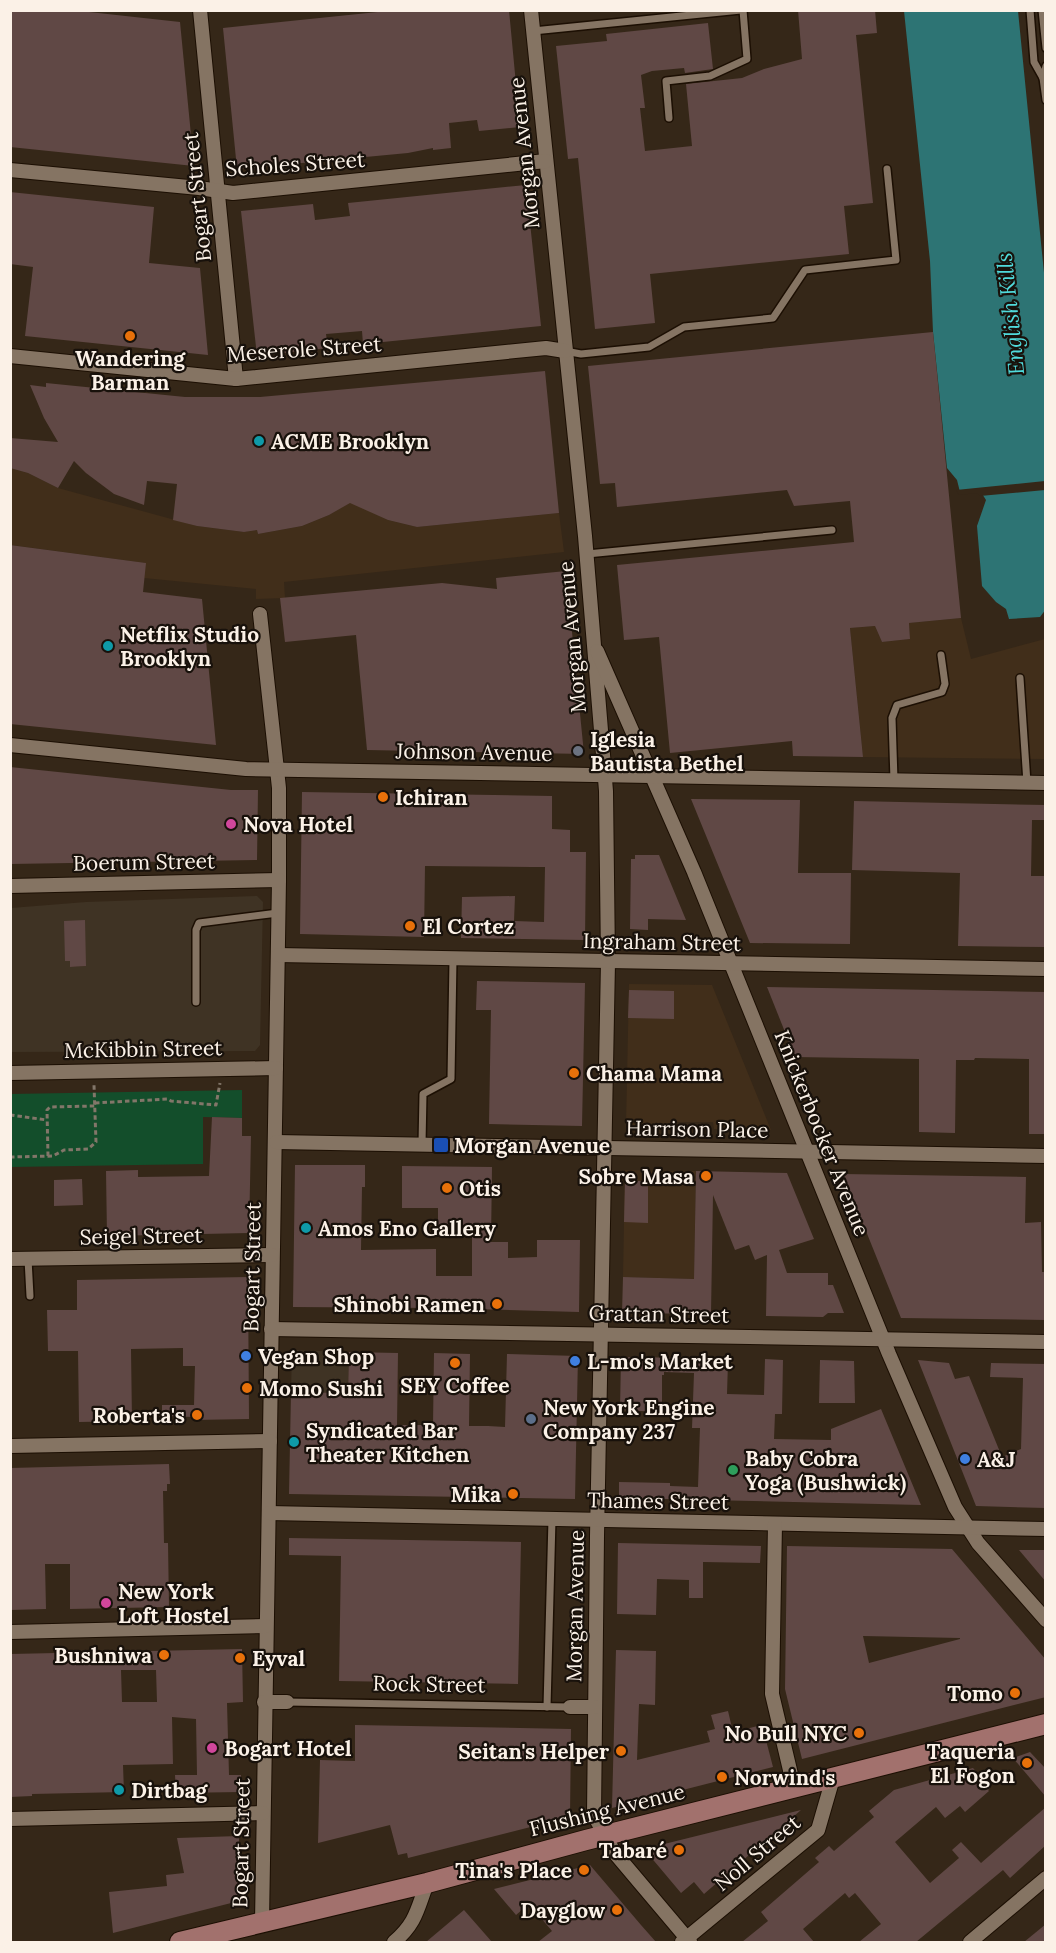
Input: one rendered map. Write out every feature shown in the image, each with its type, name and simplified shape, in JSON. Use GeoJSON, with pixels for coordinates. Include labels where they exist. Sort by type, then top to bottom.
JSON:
{"type":"FeatureCollection","features":[{"type":"Feature","properties":{"kind":"main road","name":"Flushing Avenue"},"geometry":{"type":"LineString","coordinates":[[180,1942],[427,1883],[605,1835],[1046,1724]]}},
{"type":"Feature","properties":{"kind":"street","name":"Bogart Street"},"geometry":{"type":"LineString","coordinates":[[200,10],[236,379]]}},
{"type":"Feature","properties":{"kind":"street","name":"Morgan Avenue"},"geometry":{"type":"LineString","coordinates":[[531,10],[586,554],[606,791],[608,962],[597,1520],[594,1815],[614,1852],[686,1941]]}},
{"type":"Feature","properties":{"kind":"street","name":"Scholes Street"},"geometry":{"type":"LineString","coordinates":[[10,170],[233,193],[546,161]]}},
{"type":"Feature","properties":{"kind":"street","name":"Meserole Street"},"geometry":{"type":"LineString","coordinates":[[10,356],[236,379],[546,348],[565,351]]}},
{"type":"Feature","properties":{"kind":"street","name":"Bogart Street"},"geometry":{"type":"LineString","coordinates":[[260,614],[279,788],[276,1142],[272,1255],[261,1922]]}},
{"type":"Feature","properties":{"kind":"street","name":"Knickerbocker Avenue"},"geometry":{"type":"LineString","coordinates":[[593,641],[654,776],[883,1339],[956,1507],[978,1543],[1046,1620]]}},
{"type":"Feature","properties":{"kind":"street","name":"Johnson Avenue"},"geometry":{"type":"LineString","coordinates":[[10,745],[246,769],[1046,783]]}},
{"type":"Feature","properties":{"kind":"street","name":"Boerum Street"},"geometry":{"type":"LineString","coordinates":[[10,886],[279,880]]}},
{"type":"Feature","properties":{"kind":"street","name":"Ingraham Street"},"geometry":{"type":"LineString","coordinates":[[278,955],[1046,969]]}},
{"type":"Feature","properties":{"kind":"street","name":"McKibbin Street"},"geometry":{"type":"LineString","coordinates":[[10,1073],[276,1068]]}},
{"type":"Feature","properties":{"kind":"street","name":"Harrison Place"},"geometry":{"type":"LineString","coordinates":[[276,1142],[1046,1156]]}},
{"type":"Feature","properties":{"kind":"street","name":"Seigel Street"},"geometry":{"type":"LineString","coordinates":[[10,1259],[272,1255]]}},
{"type":"Feature","properties":{"kind":"street","name":"Grattan Street"},"geometry":{"type":"LineString","coordinates":[[271,1329],[1046,1342]]}},
{"type":"Feature","properties":{"kind":"street"},"geometry":{"type":"LineString","coordinates":[[10,1446],[270,1441]]}},
{"type":"Feature","properties":{"kind":"street","name":"Thames Street"},"geometry":{"type":"LineString","coordinates":[[269,1513],[1046,1529]]}},
{"type":"Feature","properties":{"kind":"street"},"geometry":{"type":"LineString","coordinates":[[774,1524],[772,1694],[794,1787]]}},
{"type":"Feature","properties":{"kind":"street"},"geometry":{"type":"LineString","coordinates":[[10,1632],[266,1626]]}},
{"type":"Feature","properties":{"kind":"street","name":"Rock Street"},"geometry":{"type":"LineString","coordinates":[[264,1702],[286,1702]]}},
{"type":"Feature","properties":{"kind":"street","name":"Rock Street"},"geometry":{"type":"LineString","coordinates":[[570,1707],[594,1707]]}},
{"type":"Feature","properties":{"kind":"street","name":"Noll Street"},"geometry":{"type":"LineString","coordinates":[[686,1941],[818,1830],[833,1778]]}},
{"type":"Feature","properties":{"kind":"street"},"geometry":{"type":"LineString","coordinates":[[10,1819],[263,1813]]}},
{"type":"Feature","properties":{"kind":"street"},"geometry":{"type":"LineString","coordinates":[[970,1942],[1046,1878]]}},
{"type":"Feature","properties":{"kind":"street"},"geometry":{"type":"LineString","coordinates":[[394,1942],[413,1923],[427,1883]]}},
{"type":"Feature","properties":{"kind":"lane"},"geometry":{"type":"LineString","coordinates":[[533,31],[742,10],[747,58],[710,76],[666,81],[669,118]]}},
{"type":"Feature","properties":{"kind":"lane"},"geometry":{"type":"LineString","coordinates":[[1030,10],[1034,62],[1043,78],[1046,100]]}},
{"type":"Feature","properties":{"kind":"lane"},"geometry":{"type":"LineString","coordinates":[[1042,10],[1046,48]]}},
{"type":"Feature","properties":{"kind":"lane"},"geometry":{"type":"LineString","coordinates":[[1043,78],[1046,66]]}},
{"type":"Feature","properties":{"kind":"lane"},"geometry":{"type":"LineString","coordinates":[[565,351],[581,354],[649,347],[684,327],[773,318],[805,270],[897,260],[887,169]]}},
{"type":"Feature","properties":{"kind":"lane"},"geometry":{"type":"LineString","coordinates":[[586,554],[832,530]]}},
{"type":"Feature","properties":{"kind":"lane"},"geometry":{"type":"LineString","coordinates":[[894,780],[892,718],[897,705],[942,692],[945,684],[940,655]]}},
{"type":"Feature","properties":{"kind":"lane"},"geometry":{"type":"LineString","coordinates":[[1020,678],[1027,783]]}},
{"type":"Feature","properties":{"kind":"lane"},"geometry":{"type":"LineString","coordinates":[[196,1002],[196,930],[199,923],[278,913]]}},
{"type":"Feature","properties":{"kind":"lane"},"geometry":{"type":"LineString","coordinates":[[422,1144],[423,1094],[451,1079],[453,959]]}},
{"type":"Feature","properties":{"kind":"lane"},"geometry":{"type":"LineString","coordinates":[[28,1259],[30,1296]]}},
{"type":"Feature","properties":{"kind":"lane"},"geometry":{"type":"LineString","coordinates":[[547,1707],[552,1519]]}},
{"type":"Feature","properties":{"kind":"lane","name":"Rock Street"},"geometry":{"type":"LineString","coordinates":[[286,1702],[570,1707]]}},
{"type":"Feature","properties":{"kind":"path"},"geometry":{"type":"LineString","coordinates":[[48,1156],[47,1110],[50,1107],[168,1099],[216,1105],[220,1082]]}},
{"type":"Feature","properties":{"kind":"path"},"geometry":{"type":"LineString","coordinates":[[10,1157],[53,1156],[64,1150],[88,1149],[96,1142],[94,1085]]}},
{"type":"Feature","properties":{"kind":"path"},"geometry":{"type":"LineString","coordinates":[[10,1115],[48,1120]]}},
{"type":"Feature","properties":{"kind":"shaded area"},"geometry":{"type":"Polygon","coordinates":[[[10,468],[28,473],[58,488],[197,526],[244,532],[257,530],[258,534],[302,526],[329,515],[351,502],[388,520],[417,527],[559,513],[564,552],[284,582],[285,598],[256,599],[256,589],[144,578],[145,563],[11,545],[10,468]]]}},
{"type":"Feature","properties":{"kind":"shaded area"},"geometry":{"type":"Polygon","coordinates":[[[961,618],[971,659],[1045,639],[1045,759],[863,757],[850,628],[875,626],[882,642],[910,639],[909,623],[961,618]]]}},
{"type":"Feature","properties":{"kind":"shaded area"},"geometry":{"type":"Polygon","coordinates":[[[257,896],[263,902],[260,1045],[255,1051],[11,1052],[11,908],[86,902],[257,896]],[[85,920],[70,961],[71,967],[85,966],[85,920]]]}},
{"type":"Feature","properties":{"kind":"shaded area"},"geometry":{"type":"Polygon","coordinates":[[[629,984],[712,985],[771,1130],[714,1129],[713,1122],[671,1122],[666,1126],[626,1126],[629,984]]]}},
{"type":"Feature","properties":{"kind":"shaded area"},"geometry":{"type":"Polygon","coordinates":[[[625,1170],[696,1171],[694,1279],[623,1277],[625,1170]]]}},
{"type":"Feature","properties":{"kind":"shaded area"},"geometry":{"type":"Polygon","coordinates":[[[292,1350],[349,1352],[348,1393],[291,1392],[292,1350]]]}},
{"type":"Feature","properties":{"kind":"green space"},"geometry":{"type":"Polygon","coordinates":[[[242,1090],[242,1118],[203,1117],[203,1164],[11,1167],[10,1094],[242,1090]]]}},
{"type":"Feature","properties":{"kind":"water","name":"English Kills"},"geometry":{"type":"Polygon","coordinates":[[[904,11],[1018,11],[1046,293],[1046,609],[1040,617],[1009,619],[1006,609],[996,602],[982,586],[977,526],[986,500],[979,489],[960,492],[957,480],[947,468],[933,332],[930,261],[904,11]]]}},
{"type":"Feature","properties":{"kind":"pier"},"geometry":{"type":"Polygon","coordinates":[[[1045,481],[1045,490],[980,496],[977,493],[959,495],[956,490],[1045,481]]]}},
{"type":"Feature","properties":{"kind":"building"},"geometry":{"type":"Polygon","coordinates":[[[10,10],[71,10],[180,22],[194,166],[10,147],[10,10]]]}},
{"type":"Feature","properties":{"kind":"building"},"geometry":{"type":"Polygon","coordinates":[[[397,10],[509,10],[520,127],[479,131],[477,120],[449,123],[451,148],[237,169],[223,28],[397,10]]]}},
{"type":"Feature","properties":{"kind":"building"},"geometry":{"type":"Polygon","coordinates":[[[798,10],[875,10],[877,33],[856,35],[873,203],[844,206],[849,254],[650,274],[655,323],[595,329],[578,158],[568,159],[556,46],[607,41],[606,34],[708,23],[713,69],[685,73],[684,68],[652,71],[641,75],[645,108],[640,108],[645,151],[692,146],[686,84],[742,78],[764,69],[802,59],[798,10]]]}},
{"type":"Feature","properties":{"kind":"building"},"geometry":{"type":"Polygon","coordinates":[[[526,185],[541,326],[363,344],[362,331],[326,334],[328,348],[257,356],[241,211],[313,204],[315,220],[350,216],[348,203],[526,185]]]}},
{"type":"Feature","properties":{"kind":"building"},"geometry":{"type":"Polygon","coordinates":[[[10,192],[154,207],[149,263],[200,268],[208,355],[25,336],[33,267],[10,264],[10,192]]]}},
{"type":"Feature","properties":{"kind":"building"},"geometry":{"type":"Polygon","coordinates":[[[933,332],[961,618],[909,623],[910,639],[882,642],[875,626],[850,628],[863,757],[793,756],[792,741],[670,753],[659,637],[624,640],[617,565],[854,542],[850,501],[794,506],[787,490],[617,507],[615,483],[600,484],[588,366],[933,332]]]}},
{"type":"Feature","properties":{"kind":"building"},"geometry":{"type":"Polygon","coordinates":[[[545,371],[559,513],[417,527],[388,520],[350,503],[302,526],[258,534],[257,530],[244,532],[197,526],[173,520],[177,484],[147,481],[144,505],[114,494],[74,461],[58,488],[28,473],[10,468],[10,438],[58,442],[44,418],[30,385],[46,387],[46,383],[185,397],[260,397],[545,371]]]}},
{"type":"Feature","properties":{"kind":"building","name":"Netflix Studio Brooklyn"},"geometry":{"type":"Polygon","coordinates":[[[10,545],[146,563],[143,592],[202,599],[216,745],[10,724],[10,545]]]}},
{"type":"Feature","properties":{"kind":"building"},"geometry":{"type":"Polygon","coordinates":[[[566,571],[584,754],[367,750],[356,635],[285,642],[280,598],[442,583],[497,589],[496,578],[566,571]]]}},
{"type":"Feature","properties":{"kind":"building"},"geometry":{"type":"Polygon","coordinates":[[[10,767],[231,790],[258,790],[257,860],[10,864],[10,767]]]}},
{"type":"Feature","properties":{"kind":"building"},"geometry":{"type":"Polygon","coordinates":[[[302,792],[552,796],[552,829],[570,830],[570,852],[586,852],[585,940],[461,938],[462,897],[515,896],[514,921],[544,922],[545,867],[425,866],[424,937],[300,934],[302,792]]]}},
{"type":"Feature","properties":{"kind":"building"},"geometry":{"type":"Polygon","coordinates":[[[691,799],[800,800],[798,873],[851,873],[850,944],[750,943],[691,799]]]}},
{"type":"Feature","properties":{"kind":"building"},"geometry":{"type":"Polygon","coordinates":[[[854,801],[1046,805],[1046,820],[1032,820],[1031,876],[1046,876],[1046,947],[958,946],[960,873],[852,870],[854,801]]]}},
{"type":"Feature","properties":{"kind":"building"},"geometry":{"type":"Polygon","coordinates":[[[635,855],[659,855],[686,920],[648,919],[648,930],[630,929],[631,859],[635,859],[635,855]]]}},
{"type":"Feature","properties":{"kind":"building"},"geometry":{"type":"Polygon","coordinates":[[[85,920],[86,966],[70,967],[70,961],[65,961],[64,921],[85,920]]]}},
{"type":"Feature","properties":{"kind":"building"},"geometry":{"type":"Polygon","coordinates":[[[477,981],[585,983],[582,1126],[489,1124],[491,1010],[476,1010],[477,981]]]}},
{"type":"Feature","properties":{"kind":"building"},"geometry":{"type":"Polygon","coordinates":[[[767,987],[1046,992],[1046,1134],[1029,1134],[1029,1059],[956,1060],[955,1133],[919,1132],[919,1059],[795,1057],[767,987]]]}},
{"type":"Feature","properties":{"kind":"building"},"geometry":{"type":"Polygon","coordinates":[[[629,990],[674,991],[674,1019],[628,1018],[629,990]]]}},
{"type":"Feature","properties":{"kind":"building"},"geometry":{"type":"Polygon","coordinates":[[[212,1117],[242,1118],[242,1136],[251,1136],[249,1233],[107,1236],[106,1171],[138,1170],[138,1177],[209,1176],[212,1117]]]}},
{"type":"Feature","properties":{"kind":"building"},"geometry":{"type":"Polygon","coordinates":[[[295,1165],[365,1165],[365,1187],[362,1187],[361,1250],[436,1249],[436,1276],[472,1276],[472,1228],[438,1228],[438,1208],[402,1208],[402,1166],[492,1167],[491,1242],[508,1242],[508,1258],[537,1257],[537,1240],[580,1240],[579,1312],[472,1309],[472,1305],[435,1305],[435,1308],[293,1307],[295,1165]]]}},
{"type":"Feature","properties":{"kind":"building"},"geometry":{"type":"Polygon","coordinates":[[[696,1171],[787,1173],[814,1239],[779,1250],[787,1273],[828,1273],[828,1285],[833,1285],[844,1313],[828,1313],[823,1317],[766,1316],[767,1255],[755,1260],[749,1245],[735,1250],[713,1195],[711,1314],[622,1313],[623,1277],[694,1279],[696,1171]]]}},
{"type":"Feature","properties":{"kind":"building"},"geometry":{"type":"Polygon","coordinates":[[[843,1174],[1026,1177],[1025,1223],[1041,1222],[1042,1272],[1046,1272],[1046,1320],[901,1318],[843,1174]]]}},
{"type":"Feature","properties":{"kind":"building"},"geometry":{"type":"Polygon","coordinates":[[[82,1179],[83,1205],[54,1206],[54,1180],[82,1179]]]}},
{"type":"Feature","properties":{"kind":"building"},"geometry":{"type":"Polygon","coordinates":[[[625,1181],[648,1181],[648,1223],[624,1222],[625,1181]]]}},
{"type":"Feature","properties":{"kind":"building"},"geometry":{"type":"Polygon","coordinates":[[[248,1277],[249,1419],[194,1420],[194,1417],[162,1416],[162,1405],[194,1405],[195,1366],[183,1366],[183,1348],[131,1349],[132,1421],[79,1422],[78,1351],[48,1351],[47,1310],[77,1310],[77,1280],[248,1277]]]}},
{"type":"Feature","properties":{"kind":"building"},"geometry":{"type":"Polygon","coordinates":[[[349,1352],[398,1353],[397,1425],[433,1425],[434,1353],[470,1354],[469,1426],[505,1427],[507,1354],[578,1356],[575,1499],[289,1494],[291,1392],[348,1393],[349,1352]]]}},
{"type":"Feature","properties":{"kind":"building"},"geometry":{"type":"Polygon","coordinates":[[[621,1357],[694,1358],[694,1361],[728,1362],[727,1394],[764,1395],[765,1359],[783,1360],[782,1414],[775,1414],[774,1439],[831,1440],[831,1429],[881,1409],[921,1505],[619,1498],[619,1482],[670,1483],[670,1486],[698,1487],[700,1428],[692,1428],[694,1373],[664,1372],[662,1375],[662,1412],[620,1410],[621,1357]]]}},
{"type":"Feature","properties":{"kind":"building"},"geometry":{"type":"Polygon","coordinates":[[[820,1360],[854,1361],[855,1403],[819,1403],[820,1360]]]}},
{"type":"Feature","properties":{"kind":"building"},"geometry":{"type":"Polygon","coordinates":[[[918,1360],[949,1363],[955,1379],[969,1376],[1002,1457],[1021,1449],[1023,1378],[990,1377],[991,1363],[1046,1364],[1046,1508],[976,1506],[918,1360]]]}},
{"type":"Feature","properties":{"kind":"building"},"geometry":{"type":"Polygon","coordinates":[[[169,1464],[170,1484],[167,1484],[167,1491],[163,1491],[164,1543],[168,1543],[169,1607],[70,1609],[70,1564],[45,1564],[46,1609],[10,1610],[10,1468],[169,1464]]]}},
{"type":"Feature","properties":{"kind":"building"},"geometry":{"type":"Polygon","coordinates":[[[289,1538],[521,1542],[518,1684],[339,1681],[341,1556],[289,1555],[289,1538]]]}},
{"type":"Feature","properties":{"kind":"building"},"geometry":{"type":"Polygon","coordinates":[[[618,1543],[761,1546],[760,1563],[703,1562],[703,1598],[689,1598],[689,1580],[657,1579],[656,1615],[617,1614],[618,1543]]]}},
{"type":"Feature","properties":{"kind":"building"},"geometry":{"type":"Polygon","coordinates":[[[787,1546],[952,1549],[1046,1660],[1046,1697],[802,1759],[785,1689],[787,1546]],[[863,1636],[869,1663],[960,1638],[863,1636]]]}},
{"type":"Feature","properties":{"kind":"building"},"geometry":{"type":"Polygon","coordinates":[[[1019,1550],[1046,1550],[1046,1582],[1019,1550]]]}},
{"type":"Feature","properties":{"kind":"building"},"geometry":{"type":"Polygon","coordinates":[[[242,1649],[243,1702],[227,1703],[229,1775],[241,1775],[241,1792],[176,1793],[175,1775],[197,1775],[196,1719],[172,1717],[173,1764],[123,1765],[124,1792],[32,1794],[32,1796],[10,1797],[10,1654],[242,1649]],[[121,1670],[122,1702],[157,1702],[156,1670],[121,1670]]]}},
{"type":"Feature","properties":{"kind":"building"},"geometry":{"type":"Polygon","coordinates":[[[616,1650],[656,1651],[655,1705],[639,1704],[637,1760],[710,1742],[707,1731],[715,1729],[711,1715],[728,1711],[733,1732],[762,1725],[773,1767],[612,1808],[616,1650]]]}},
{"type":"Feature","properties":{"kind":"building"},"geometry":{"type":"Polygon","coordinates":[[[355,1725],[571,1729],[570,1817],[408,1858],[407,1853],[398,1855],[390,1825],[318,1843],[320,1760],[355,1761],[355,1725]]]}},
{"type":"Feature","properties":{"kind":"building"},"geometry":{"type":"Polygon","coordinates":[[[1030,1752],[1046,1769],[1046,1797],[1013,1758],[1030,1752]]]}},
{"type":"Feature","properties":{"kind":"building"},"geometry":{"type":"Polygon","coordinates":[[[973,1768],[990,1788],[989,1791],[965,1812],[960,1806],[945,1818],[936,1807],[895,1842],[930,1883],[959,1858],[952,1850],[961,1842],[981,1863],[1046,1807],[1046,1845],[1010,1878],[1003,1870],[916,1942],[859,1942],[881,1924],[855,1893],[849,1898],[845,1893],[803,1929],[814,1942],[742,1942],[768,1921],[761,1912],[819,1862],[815,1858],[829,1846],[834,1851],[874,1817],[869,1811],[894,1790],[973,1768]]]}},
{"type":"Feature","properties":{"kind":"building"},"geometry":{"type":"Polygon","coordinates":[[[801,1810],[704,1894],[694,1882],[681,1893],[644,1849],[801,1810]]]}},
{"type":"Feature","properties":{"kind":"building"},"geometry":{"type":"Polygon","coordinates":[[[239,1836],[239,1901],[113,1933],[109,1892],[167,1886],[166,1875],[184,1873],[177,1838],[239,1836]]]}},
{"type":"Feature","properties":{"kind":"building"},"geometry":{"type":"Polygon","coordinates":[[[590,1865],[656,1942],[538,1942],[552,1931],[529,1904],[516,1915],[494,1889],[590,1865]]]}},
{"type":"Feature","properties":{"kind":"building"},"geometry":{"type":"Polygon","coordinates":[[[464,1910],[492,1942],[426,1942],[464,1910]]]}},
{"type":"Feature","properties":{"kind":"building"},"geometry":{"type":"Polygon","coordinates":[[[1046,1924],[1046,1942],[1024,1942],[1046,1924]]]}},
{"type":"Feature","properties":{"kind":"place","name":"Wandering Barman"},"geometry":{"type":"Point","coordinates":[130,336]}},
{"type":"Feature","properties":{"kind":"place","name":"ACME Brooklyn"},"geometry":{"type":"Point","coordinates":[259,441]}},
{"type":"Feature","properties":{"kind":"place","name":"Netflix Studio Brooklyn"},"geometry":{"type":"Point","coordinates":[108,646]}},
{"type":"Feature","properties":{"kind":"place","name":"Iglesia Bautista Bethel"},"geometry":{"type":"Point","coordinates":[578,751]}},
{"type":"Feature","properties":{"kind":"place","name":"Ichiran"},"geometry":{"type":"Point","coordinates":[383,797]}},
{"type":"Feature","properties":{"kind":"place","name":"Nova Hotel"},"geometry":{"type":"Point","coordinates":[231,824]}},
{"type":"Feature","properties":{"kind":"place","name":"El Cortez"},"geometry":{"type":"Point","coordinates":[410,926]}},
{"type":"Feature","properties":{"kind":"place","name":"Chama Mama"},"geometry":{"type":"Point","coordinates":[574,1073]}},
{"type":"Feature","properties":{"kind":"place","name":"Morgan Avenue"},"geometry":{"type":"Point","coordinates":[441,1145]}},
{"type":"Feature","properties":{"kind":"place","name":"Sobre Masa"},"geometry":{"type":"Point","coordinates":[706,1176]}},
{"type":"Feature","properties":{"kind":"place","name":"Otis"},"geometry":{"type":"Point","coordinates":[447,1188]}},
{"type":"Feature","properties":{"kind":"place","name":"Amos Eno Gallery"},"geometry":{"type":"Point","coordinates":[306,1228]}},
{"type":"Feature","properties":{"kind":"place","name":"Shinobi Ramen"},"geometry":{"type":"Point","coordinates":[497,1304]}},
{"type":"Feature","properties":{"kind":"place","name":"Vegan Shop"},"geometry":{"type":"Point","coordinates":[246,1356]}},
{"type":"Feature","properties":{"kind":"place","name":"L-mo's Market"},"geometry":{"type":"Point","coordinates":[575,1361]}},
{"type":"Feature","properties":{"kind":"place","name":"SEY Coffee"},"geometry":{"type":"Point","coordinates":[455,1363]}},
{"type":"Feature","properties":{"kind":"place","name":"Momo Sushi"},"geometry":{"type":"Point","coordinates":[247,1388]}},
{"type":"Feature","properties":{"kind":"place","name":"Roberta's"},"geometry":{"type":"Point","coordinates":[197,1415]}},
{"type":"Feature","properties":{"kind":"place","name":"New York Engine Company 237"},"geometry":{"type":"Point","coordinates":[531,1419]}},
{"type":"Feature","properties":{"kind":"place","name":"Syndicated Bar Theater Kitchen"},"geometry":{"type":"Point","coordinates":[294,1442]}},
{"type":"Feature","properties":{"kind":"place","name":"A&J"},"geometry":{"type":"Point","coordinates":[965,1459]}},
{"type":"Feature","properties":{"kind":"place","name":"Baby Cobra Yoga (Bushwick)"},"geometry":{"type":"Point","coordinates":[733,1470]}},
{"type":"Feature","properties":{"kind":"place","name":"Mika"},"geometry":{"type":"Point","coordinates":[513,1494]}},
{"type":"Feature","properties":{"kind":"place","name":"New York Loft Hostel"},"geometry":{"type":"Point","coordinates":[106,1603]}},
{"type":"Feature","properties":{"kind":"place","name":"Bushniwa"},"geometry":{"type":"Point","coordinates":[164,1655]}},
{"type":"Feature","properties":{"kind":"place","name":"Eyval"},"geometry":{"type":"Point","coordinates":[240,1658]}},
{"type":"Feature","properties":{"kind":"place","name":"Tomo"},"geometry":{"type":"Point","coordinates":[1015,1693]}},
{"type":"Feature","properties":{"kind":"place","name":"No Bull NYC"},"geometry":{"type":"Point","coordinates":[859,1733]}},
{"type":"Feature","properties":{"kind":"place","name":"Bogart Hotel"},"geometry":{"type":"Point","coordinates":[212,1748]}},
{"type":"Feature","properties":{"kind":"place","name":"Seitan's Helper"},"geometry":{"type":"Point","coordinates":[621,1751]}},
{"type":"Feature","properties":{"kind":"place","name":"Taqueria El Fogon"},"geometry":{"type":"Point","coordinates":[1027,1763]}},
{"type":"Feature","properties":{"kind":"place","name":"Norwind's"},"geometry":{"type":"Point","coordinates":[722,1777]}},
{"type":"Feature","properties":{"kind":"place","name":"Dirtbag"},"geometry":{"type":"Point","coordinates":[119,1790]}},
{"type":"Feature","properties":{"kind":"place","name":"Tabaré"},"geometry":{"type":"Point","coordinates":[679,1850]}},
{"type":"Feature","properties":{"kind":"place","name":"Tina's Place"},"geometry":{"type":"Point","coordinates":[584,1870]}},
{"type":"Feature","properties":{"kind":"place","name":"Dayglow"},"geometry":{"type":"Point","coordinates":[617,1910]}}]}
